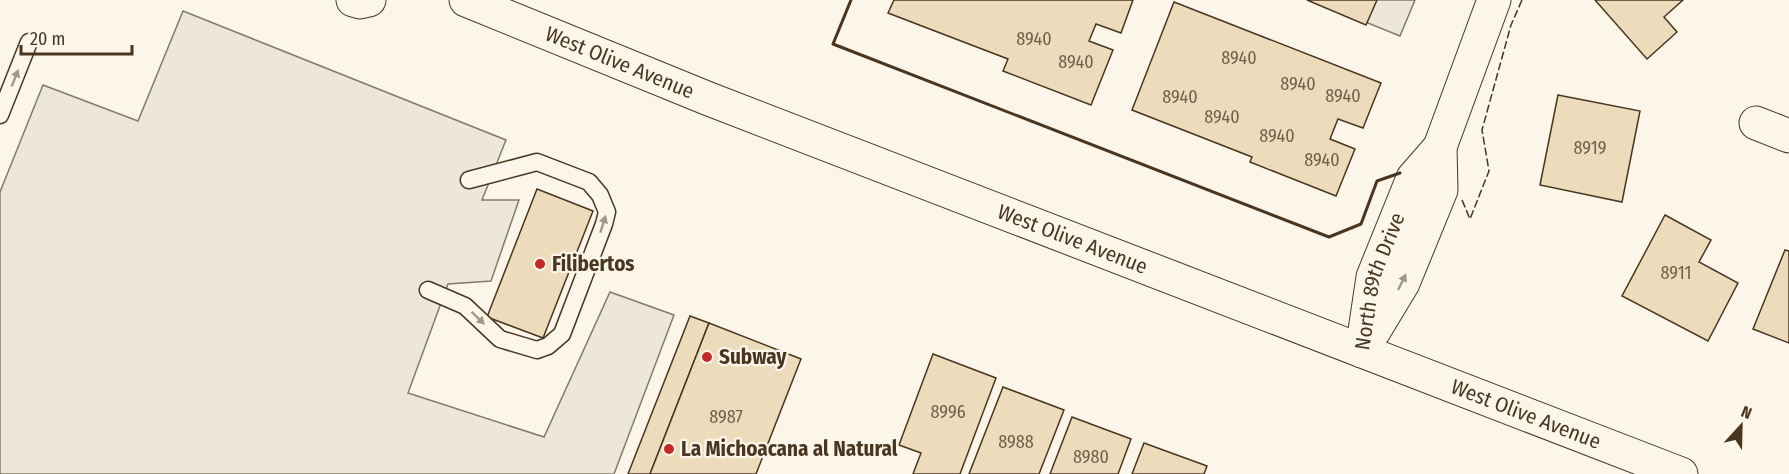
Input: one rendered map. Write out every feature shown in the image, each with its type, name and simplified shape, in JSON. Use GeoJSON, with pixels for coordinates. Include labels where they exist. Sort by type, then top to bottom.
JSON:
{"type":"FeatureCollection","features":[{"type":"Feature","properties":{"kind":"main road"},"geometry":{"type":"LineString","coordinates":[[353,0],[360,2],[369,0]]}},
{"type":"Feature","properties":{"kind":"main road","name":"West Olive Avenue"},"geometry":{"type":"LineString","coordinates":[[466,0],[718,103],[1681,474]]}},
{"type":"Feature","properties":{"kind":"main road","name":"North 89th Drive"},"geometry":{"type":"LineString","coordinates":[[1362,351],[1374,277],[1413,178],[1440,147],[1494,0]]}},
{"type":"Feature","properties":{"kind":"main road"},"geometry":{"type":"LineString","coordinates":[[1756,123],[1789,136]]}},
{"type":"Feature","properties":{"kind":"lane"},"geometry":{"type":"LineString","coordinates":[[0,115],[29,42]]}},
{"type":"Feature","properties":{"kind":"lane"},"geometry":{"type":"LineString","coordinates":[[428,290],[465,306],[500,339],[537,350],[562,334],[604,224],[607,212],[600,195],[590,182],[537,162],[469,180]]}},
{"type":"Feature","properties":{"kind":"shaded area"},"geometry":{"type":"Polygon","coordinates":[[[1311,0],[1415,0],[1400,36],[1311,0]]]}},
{"type":"Feature","properties":{"kind":"shaded area"},"geometry":{"type":"Polygon","coordinates":[[[183,11],[506,140],[482,200],[519,200],[491,281],[448,284],[408,393],[544,437],[610,292],[674,315],[614,474],[0,474],[0,192],[43,85],[138,121],[183,11]]]}},
{"type":"Feature","properties":{"kind":"building"},"geometry":{"type":"Polygon","coordinates":[[[894,0],[1133,0],[1121,33],[1096,24],[1089,41],[1113,50],[1091,105],[1003,71],[1008,59],[888,13],[894,0]]]}},
{"type":"Feature","properties":{"kind":"building"},"geometry":{"type":"Polygon","coordinates":[[[1307,0],[1377,0],[1366,25],[1307,0]]]}},
{"type":"Feature","properties":{"kind":"building"},"geometry":{"type":"Polygon","coordinates":[[[1595,0],[1683,0],[1664,17],[1677,32],[1647,59],[1595,0]]]}},
{"type":"Feature","properties":{"kind":"building"},"geometry":{"type":"Polygon","coordinates":[[[1174,2],[1381,83],[1363,128],[1338,119],[1330,139],[1355,149],[1336,196],[1250,162],[1252,157],[1132,110],[1174,2]]]}},
{"type":"Feature","properties":{"kind":"building"},"geometry":{"type":"Polygon","coordinates":[[[1558,95],[1640,111],[1622,202],[1540,185],[1558,95]]]}},
{"type":"Feature","properties":{"kind":"building","name":"Filibertos"},"geometry":{"type":"Polygon","coordinates":[[[537,189],[593,211],[543,338],[487,317],[537,189]]]}},
{"type":"Feature","properties":{"kind":"building"},"geometry":{"type":"Polygon","coordinates":[[[1665,215],[1711,240],[1699,262],[1738,283],[1708,341],[1622,296],[1665,215]]]}},
{"type":"Feature","properties":{"kind":"building"},"geometry":{"type":"Polygon","coordinates":[[[1785,250],[1789,251],[1789,343],[1753,329],[1785,250]]]}},
{"type":"Feature","properties":{"kind":"building"},"geometry":{"type":"Polygon","coordinates":[[[690,316],[709,323],[650,474],[628,474],[690,316]]]}},
{"type":"Feature","properties":{"kind":"building"},"geometry":{"type":"Polygon","coordinates":[[[709,323],[801,359],[756,474],[650,474],[709,323]]]}},
{"type":"Feature","properties":{"kind":"building"},"geometry":{"type":"Polygon","coordinates":[[[933,354],[996,378],[960,474],[913,474],[921,453],[899,445],[933,354]]]}},
{"type":"Feature","properties":{"kind":"building"},"geometry":{"type":"Polygon","coordinates":[[[1003,387],[1064,410],[1039,474],[969,474],[1003,387]]]}},
{"type":"Feature","properties":{"kind":"building"},"geometry":{"type":"Polygon","coordinates":[[[1072,417],[1131,439],[1118,474],[1050,474],[1072,417]]]}},
{"type":"Feature","properties":{"kind":"building"},"geometry":{"type":"Polygon","coordinates":[[[1144,443],[1207,466],[1204,474],[1132,474],[1144,443]]]}},
{"type":"Feature","properties":{"kind":"fence"},"geometry":{"type":"LineString","coordinates":[[1462,200],[1470,219],[1489,171],[1482,130],[1511,25],[1522,0]]}},
{"type":"Feature","properties":{"kind":"wall"},"geometry":{"type":"LineString","coordinates":[[851,0],[833,44],[1329,237],[1361,224],[1377,181],[1400,173]]}},
{"type":"Feature","properties":{"kind":"place","name":"Filibertos"},"geometry":{"type":"Point","coordinates":[540,264]}},
{"type":"Feature","properties":{"kind":"place","name":"Subway"},"geometry":{"type":"Point","coordinates":[707,357]}},
{"type":"Feature","properties":{"kind":"place","name":"La Michoacana al Natural"},"geometry":{"type":"Point","coordinates":[669,449]}}]}
